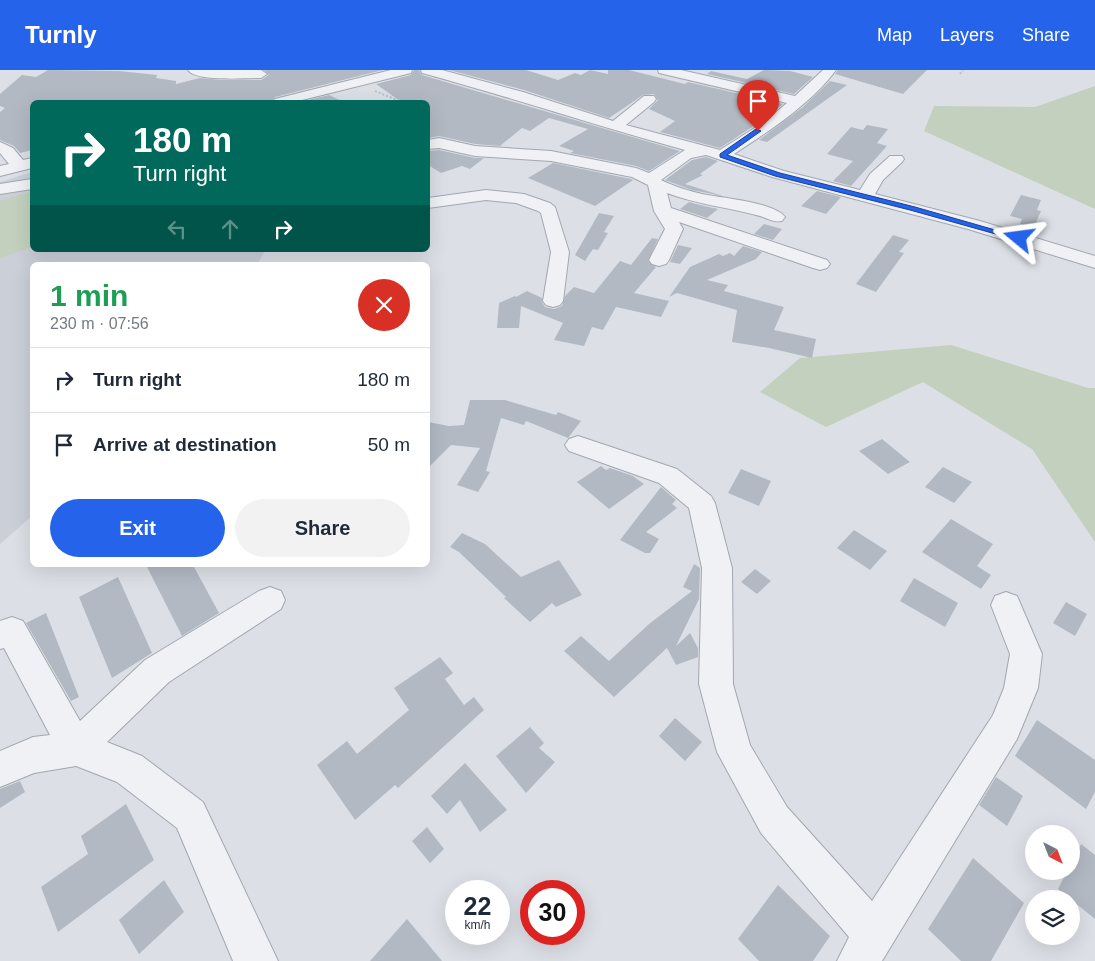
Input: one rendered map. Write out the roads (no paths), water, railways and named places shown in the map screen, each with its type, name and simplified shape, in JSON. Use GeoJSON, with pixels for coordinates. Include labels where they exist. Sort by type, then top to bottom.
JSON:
{"type":"FeatureCollection","features":[{"type":"Feature","properties":{"kind":"street"},"geometry":{"type":"LineString","coordinates":[[194,70],[196,72],[238,72],[263,76]]}},
{"type":"Feature","properties":{"kind":"street"},"geometry":{"type":"LineString","coordinates":[[288,100],[406,70]]}},
{"type":"Feature","properties":{"kind":"street"},"geometry":{"type":"LineString","coordinates":[[427,70],[518,95],[615,126],[722,155],[778,174],[974,225],[1095,262]]}},
{"type":"Feature","properties":{"kind":"street"},"geometry":{"type":"LineString","coordinates":[[664,70],[798,101]]}},
{"type":"Feature","properties":{"kind":"street"},"geometry":{"type":"LineString","coordinates":[[722,155],[769,125],[798,101],[830,70]]}},
{"type":"Feature","properties":{"kind":"street"},"geometry":{"type":"LineString","coordinates":[[615,126],[649,99]]}},
{"type":"Feature","properties":{"kind":"street"},"geometry":{"type":"LineString","coordinates":[[430,144],[439,143],[475,151],[552,156],[636,173],[696,198],[763,211],[776,217]]}},
{"type":"Feature","properties":{"kind":"street"},"geometry":{"type":"LineString","coordinates":[[0,147],[26,164]]}},
{"type":"Feature","properties":{"kind":"street"},"geometry":{"type":"LineString","coordinates":[[654,182],[686,154],[705,151]]}},
{"type":"Feature","properties":{"kind":"street"},"geometry":{"type":"LineString","coordinates":[[865,196],[876,177],[896,159]]}},
{"type":"Feature","properties":{"kind":"street"},"geometry":{"type":"LineString","coordinates":[[0,171],[26,164]]}},
{"type":"Feature","properties":{"kind":"street"},"geometry":{"type":"LineString","coordinates":[[654,182],[663,211],[674,229],[659,260]]}},
{"type":"Feature","properties":{"kind":"street"},"geometry":{"type":"LineString","coordinates":[[0,189],[30,184]]}},
{"type":"Feature","properties":{"kind":"street"},"geometry":{"type":"LineString","coordinates":[[430,203],[486,195],[518,198],[544,206],[550,212],[560,252],[553,301]]}},
{"type":"Feature","properties":{"kind":"street"},"geometry":{"type":"LineString","coordinates":[[663,211],[820,264]]}},
{"type":"Feature","properties":{"kind":"street"},"geometry":{"type":"LineString","coordinates":[[578,445],[668,476],[701,503],[717,568],[716,684],[735,752],[774,820],[866,948],[1005,727],[1018,696],[1026,654],[1006,605]]}},
{"type":"Feature","properties":{"kind":"street"},"geometry":{"type":"LineString","coordinates":[[76,748],[157,671],[270,600]]}},
{"type":"Feature","properties":{"kind":"street"},"geometry":{"type":"LineString","coordinates":[[0,635],[12,631],[76,748]]}},
{"type":"Feature","properties":{"kind":"street"},"geometry":{"type":"LineString","coordinates":[[0,769],[33,755],[76,748],[129,769],[190,815],[248,946],[258,961]]}}]}
